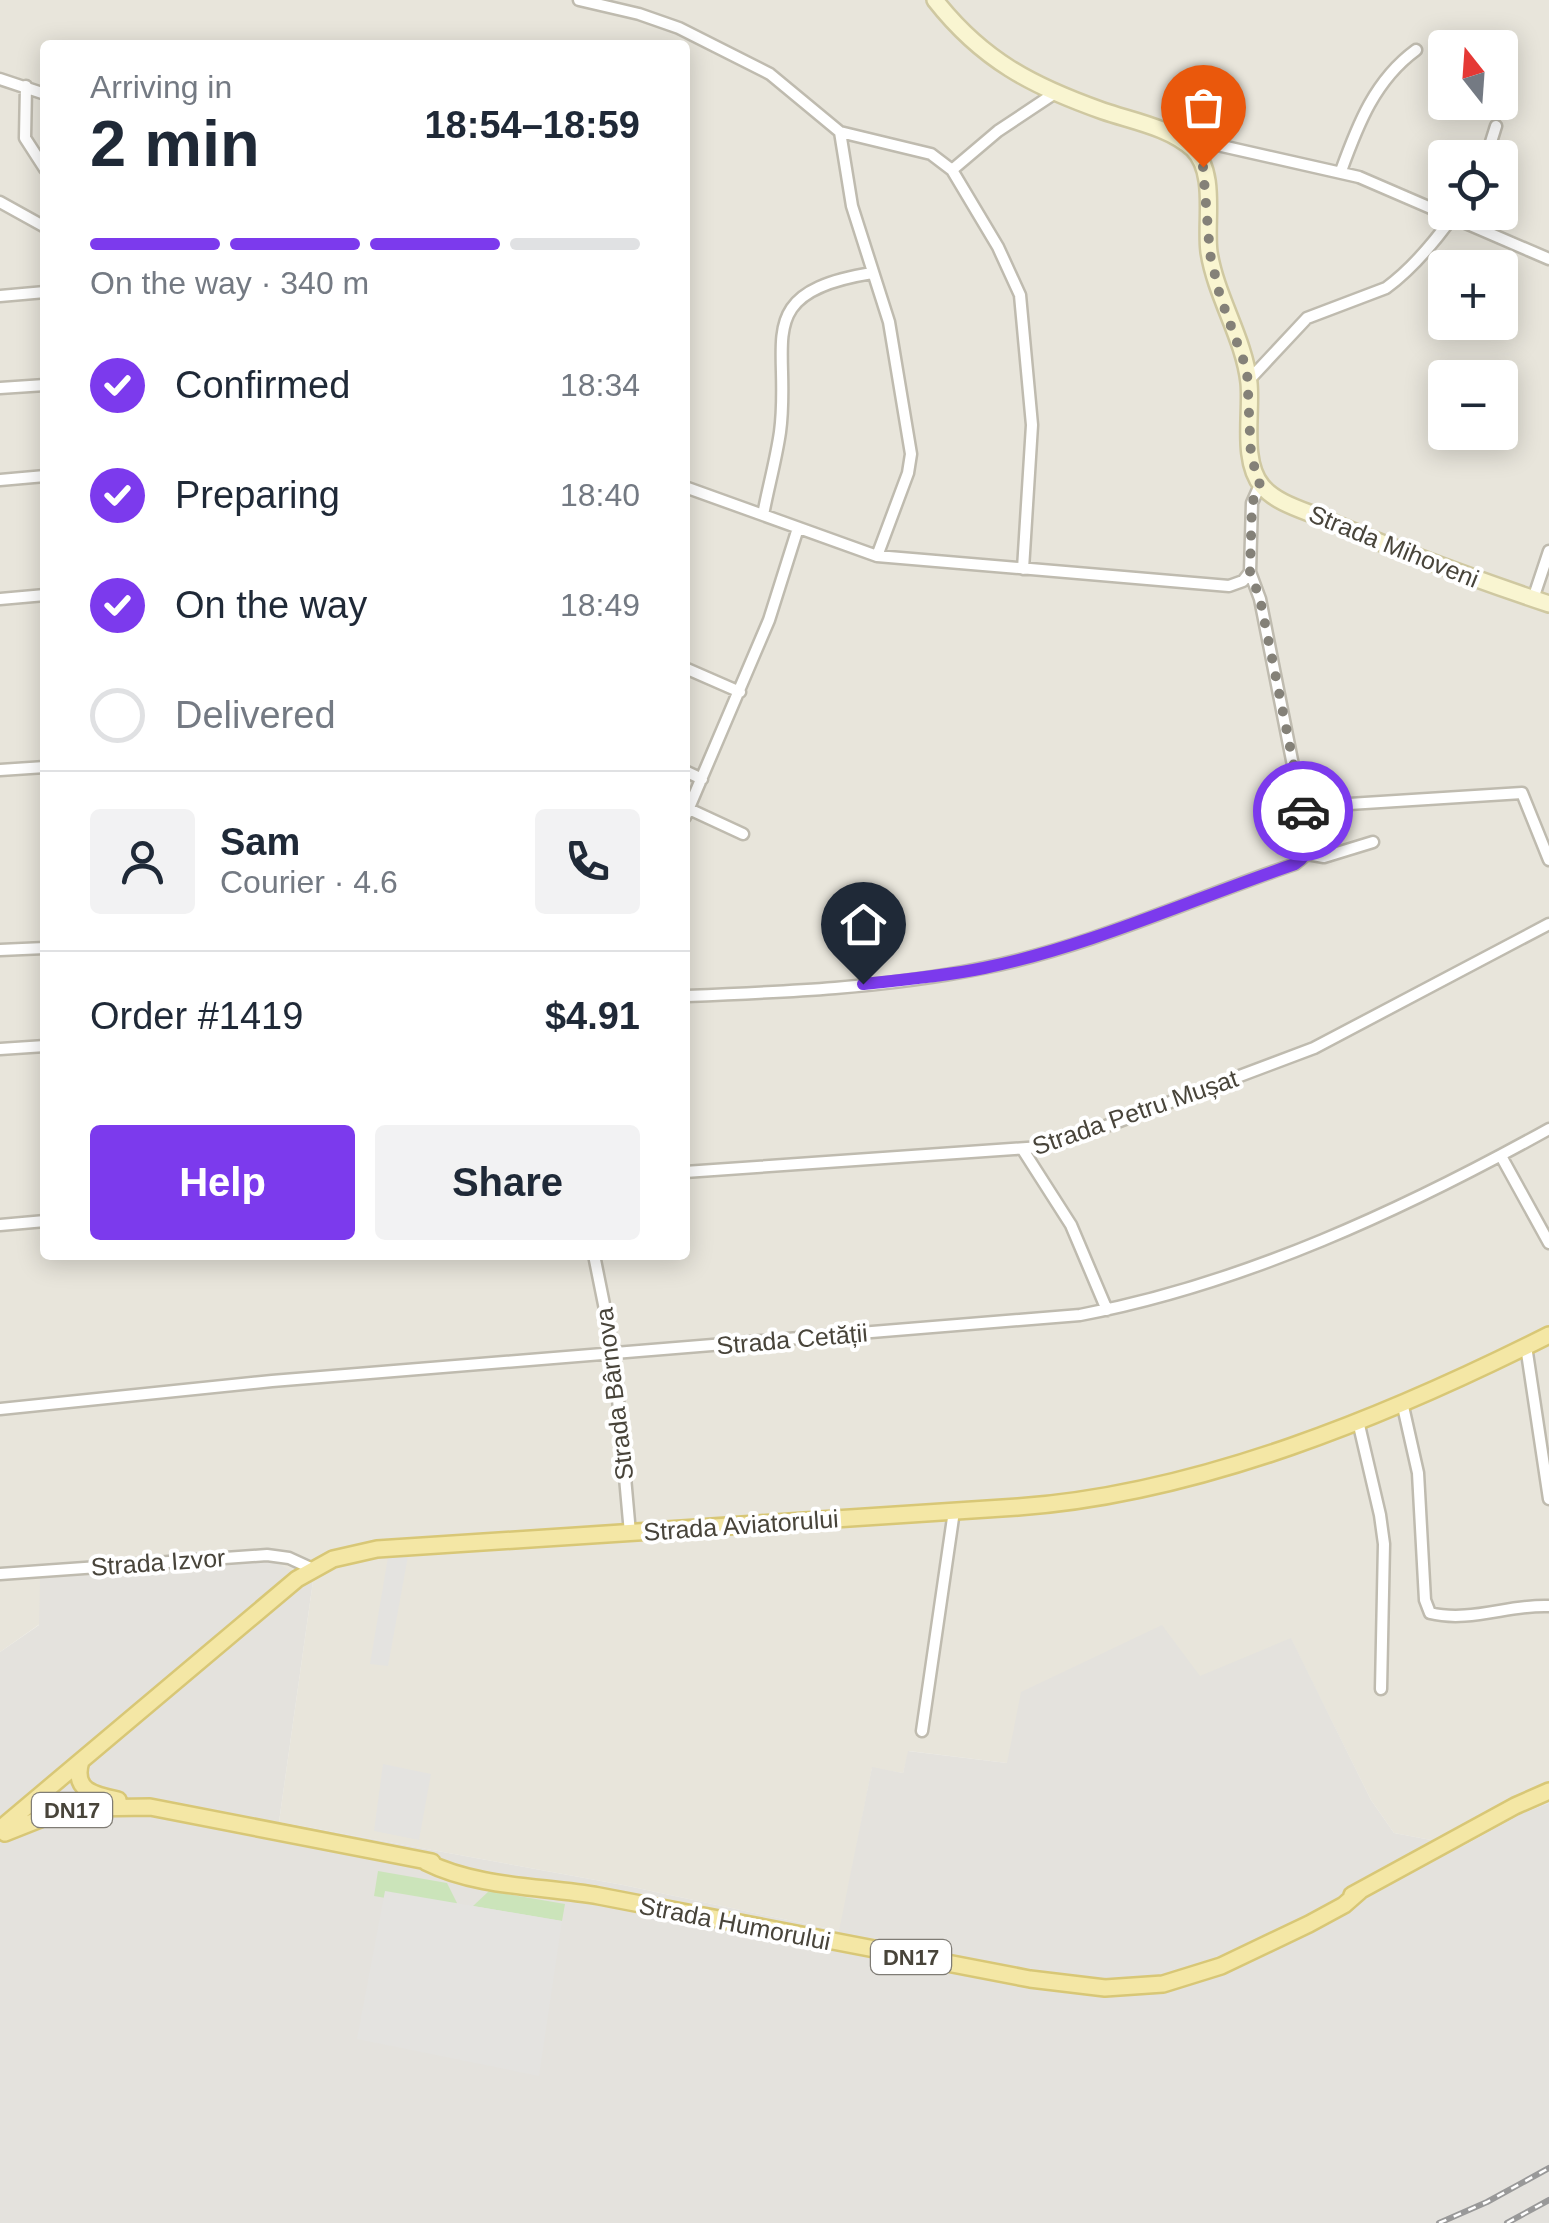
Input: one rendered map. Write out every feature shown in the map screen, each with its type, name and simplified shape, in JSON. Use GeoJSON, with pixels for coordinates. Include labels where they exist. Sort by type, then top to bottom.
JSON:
{"type":"FeatureCollection","features":[{"type":"Feature","properties":{"kind":"main road"},"geometry":{"type":"LineString","coordinates":[[935,0],[990,58],[1055,93],[1170,134],[1199,157],[1206,178],[1214,275],[1249,380],[1251,456],[1260,485]]}},
{"type":"Feature","properties":{"kind":"main road","name":"Strada Mihoveni"},"geometry":{"type":"LineString","coordinates":[[1260,485],[1292,506],[1388,547],[1541,601]]}},
{"type":"Feature","properties":{"kind":"main road","name":"Strada Aviatorului"},"geometry":{"type":"LineString","coordinates":[[0,1832],[269,1602],[313,1569],[333,1560],[377,1549],[954,1511],[1074,1502],[1126,1493],[1302,1443],[1549,1335]]}},
{"type":"Feature","properties":{"kind":"main road"},"geometry":{"type":"LineString","coordinates":[[82,1761],[78,1776],[86,1790],[150,1807]]}},
{"type":"Feature","properties":{"kind":"main road","name":"Strada Humorului"},"geometry":{"type":"LineString","coordinates":[[0,1832],[58,1812],[150,1807],[534,1880],[552,1888],[882,1952],[1082,1987],[1134,1988],[1179,1980],[1222,1966],[1344,1905],[1360,1891],[1514,1806],[1549,1791]]}},
{"type":"Feature","properties":{"kind":"street"},"geometry":{"type":"LineString","coordinates":[[579,0],[662,21],[770,74],[840,132],[931,154],[952,170],[1010,269],[1020,296],[1032,425],[1023,569]]}},
{"type":"Feature","properties":{"kind":"street"},"geometry":{"type":"LineString","coordinates":[[1341,171],[1366,108],[1382,81],[1416,50]]}},
{"type":"Feature","properties":{"kind":"street"},"geometry":{"type":"LineString","coordinates":[[0,79],[40,92]]}},
{"type":"Feature","properties":{"kind":"street"},"geometry":{"type":"LineString","coordinates":[[26,86],[26,138],[40,161]]}},
{"type":"Feature","properties":{"kind":"street"},"geometry":{"type":"LineString","coordinates":[[952,170],[998,131],[1055,93]]}},
{"type":"Feature","properties":{"kind":"street"},"geometry":{"type":"LineString","coordinates":[[1492,140],[1496,126]]}},
{"type":"Feature","properties":{"kind":"street"},"geometry":{"type":"LineString","coordinates":[[840,132],[852,206],[889,322],[911,454],[908,473],[877,556]]}},
{"type":"Feature","properties":{"kind":"street"},"geometry":{"type":"LineString","coordinates":[[1170,134],[1341,171],[1428,204]]}},
{"type":"Feature","properties":{"kind":"street"},"geometry":{"type":"LineString","coordinates":[[1206,178],[1216,144]]}},
{"type":"Feature","properties":{"kind":"street"},"geometry":{"type":"LineString","coordinates":[[0,202],[40,224]]}},
{"type":"Feature","properties":{"kind":"street"},"geometry":{"type":"LineString","coordinates":[[1249,380],[1307,318],[1386,288],[1448,230]]}},
{"type":"Feature","properties":{"kind":"street"},"geometry":{"type":"LineString","coordinates":[[1486,230],[1549,259]]}},
{"type":"Feature","properties":{"kind":"street"},"geometry":{"type":"LineString","coordinates":[[762,515],[780,432],[779,356],[788,314],[803,295],[872,273]]}},
{"type":"Feature","properties":{"kind":"street"},"geometry":{"type":"LineString","coordinates":[[0,296],[40,292]]}},
{"type":"Feature","properties":{"kind":"street"},"geometry":{"type":"LineString","coordinates":[[0,388],[40,385]]}},
{"type":"Feature","properties":{"kind":"street"},"geometry":{"type":"LineString","coordinates":[[0,480],[40,476]]}},
{"type":"Feature","properties":{"kind":"street"},"geometry":{"type":"LineString","coordinates":[[1260,485],[1252,503],[1250,572],[1260,599],[1302,807],[1307,854]]}},
{"type":"Feature","properties":{"kind":"street"},"geometry":{"type":"LineString","coordinates":[[690,489],[877,556],[1229,586],[1243,581],[1250,572]]}},
{"type":"Feature","properties":{"kind":"street"},"geometry":{"type":"LineString","coordinates":[[690,806],[770,620],[798,528]]}},
{"type":"Feature","properties":{"kind":"street","name":"Strada Mihoveni"},"geometry":{"type":"LineString","coordinates":[[1541,601],[1549,551]]}},
{"type":"Feature","properties":{"kind":"street"},"geometry":{"type":"LineString","coordinates":[[0,599],[40,595]]}},
{"type":"Feature","properties":{"kind":"street"},"geometry":{"type":"LineString","coordinates":[[690,670],[740,692]]}},
{"type":"Feature","properties":{"kind":"street"},"geometry":{"type":"LineString","coordinates":[[0,770],[40,767]]}},
{"type":"Feature","properties":{"kind":"street"},"geometry":{"type":"LineString","coordinates":[[690,773],[702,779]]}},
{"type":"Feature","properties":{"kind":"street"},"geometry":{"type":"LineString","coordinates":[[1302,807],[1522,793],[1549,860]]}},
{"type":"Feature","properties":{"kind":"street"},"geometry":{"type":"LineString","coordinates":[[690,814],[743,834]]}},
{"type":"Feature","properties":{"kind":"street"},"geometry":{"type":"LineString","coordinates":[[690,996],[828,988],[984,968],[1138,922],[1295,864],[1307,854],[1324,857],[1373,842]]}},
{"type":"Feature","properties":{"kind":"street","name":"Strada Petru Mușat"},"geometry":{"type":"LineString","coordinates":[[690,1172],[1023,1150],[1112,1124],[1330,1041],[1549,924]]}},
{"type":"Feature","properties":{"kind":"street"},"geometry":{"type":"LineString","coordinates":[[0,950],[40,948]]}},
{"type":"Feature","properties":{"kind":"street"},"geometry":{"type":"LineString","coordinates":[[0,1048],[40,1046]]}},
{"type":"Feature","properties":{"kind":"street","name":"Strada Cetății"},"geometry":{"type":"LineString","coordinates":[[0,1409],[272,1381],[1042,1320],[1107,1310],[1170,1292],[1393,1211],[1549,1129]]}},
{"type":"Feature","properties":{"kind":"street"},"geometry":{"type":"LineString","coordinates":[[1023,1150],[1071,1225],[1107,1310]]}},
{"type":"Feature","properties":{"kind":"street"},"geometry":{"type":"LineString","coordinates":[[1501,1156],[1549,1242]]}},
{"type":"Feature","properties":{"kind":"street"},"geometry":{"type":"LineString","coordinates":[[0,1225],[40,1221]]}},
{"type":"Feature","properties":{"kind":"street","name":"Strada Bârnova"},"geometry":{"type":"LineString","coordinates":[[595,1260],[614,1354],[630,1533]]}},
{"type":"Feature","properties":{"kind":"street"},"geometry":{"type":"LineString","coordinates":[[1526,1346],[1549,1499]]}},
{"type":"Feature","properties":{"kind":"street"},"geometry":{"type":"LineString","coordinates":[[1402,1402],[1418,1473],[1425,1600],[1430,1613],[1499,1614],[1519,1606],[1549,1606]]}},
{"type":"Feature","properties":{"kind":"street"},"geometry":{"type":"LineString","coordinates":[[1358,1421],[1384,1544],[1381,1689]]}},
{"type":"Feature","properties":{"kind":"street"},"geometry":{"type":"LineString","coordinates":[[922,1730],[954,1511]]}},
{"type":"Feature","properties":{"kind":"street","name":"Strada Izvor"},"geometry":{"type":"LineString","coordinates":[[0,1574],[267,1555],[289,1558],[313,1569]]}},
{"type":"Feature","properties":{"kind":"shaded area"},"geometry":{"type":"Polygon","coordinates":[[[0,0],[1549,0],[1549,1803],[1463,1846],[1394,1833],[1371,1800],[1291,1639],[1007,1763],[909,1751],[903,1773],[872,1768],[840,1931],[623,1885],[279,1822],[313,1581],[178,1568],[108,1576],[0,1652],[0,0]]]}},
{"type":"Feature","properties":{"kind":"shaded area"},"geometry":{"type":"Polygon","coordinates":[[[408,1556],[388,1666],[370,1664],[388,1557],[408,1556]]]}},
{"type":"Feature","properties":{"kind":"shaded area"},"geometry":{"type":"Polygon","coordinates":[[[272,1561],[313,1581],[279,1822],[623,1885],[839,1931],[872,1767],[903,1773],[908,1751],[1007,1763],[1021,1692],[1162,1625],[1200,1676],[1291,1638],[1371,1800],[1394,1833],[1463,1846],[1549,1803],[1549,2223],[0,2223],[0,1652],[39,1625],[40,1578],[272,1561]]]}},
{"type":"Feature","properties":{"kind":"shaded area"},"geometry":{"type":"Polygon","coordinates":[[[383,1764],[431,1774],[419,1840],[374,1831],[383,1764]]]}},
{"type":"Feature","properties":{"kind":"shaded area"},"geometry":{"type":"Polygon","coordinates":[[[385,1891],[562,1921],[539,2076],[357,2039],[385,1891]]]}},
{"type":"Feature","properties":{"kind":"green space"},"geometry":{"type":"Polygon","coordinates":[[[378,1871],[447,1883],[457,1903],[454,1910],[374,1896],[378,1871]]]}},
{"type":"Feature","properties":{"kind":"green space"},"geometry":{"type":"Polygon","coordinates":[[[489,1891],[565,1904],[562,1921],[473,1906],[489,1891]]]}},
{"type":"Feature","properties":{"kind":"railway"},"geometry":{"type":"LineString","coordinates":[[1439,2223],[1549,2168]]}},
{"type":"Feature","properties":{"kind":"railway"},"geometry":{"type":"LineString","coordinates":[[1507,2223],[1549,2200]]}},
{"type":"Feature","properties":{"kind":"way so far"},"geometry":{"type":"LineString","coordinates":[[1203,167],[1214,275],[1249,380],[1251,456],[1260,485],[1252,503],[1250,572],[1260,599],[1303,811]]}},
{"type":"Feature","properties":{"kind":"route"},"geometry":{"type":"LineString","coordinates":[[863,984],[941,975],[1025,958],[1295,864],[1309,848],[1303,811]]}}]}
